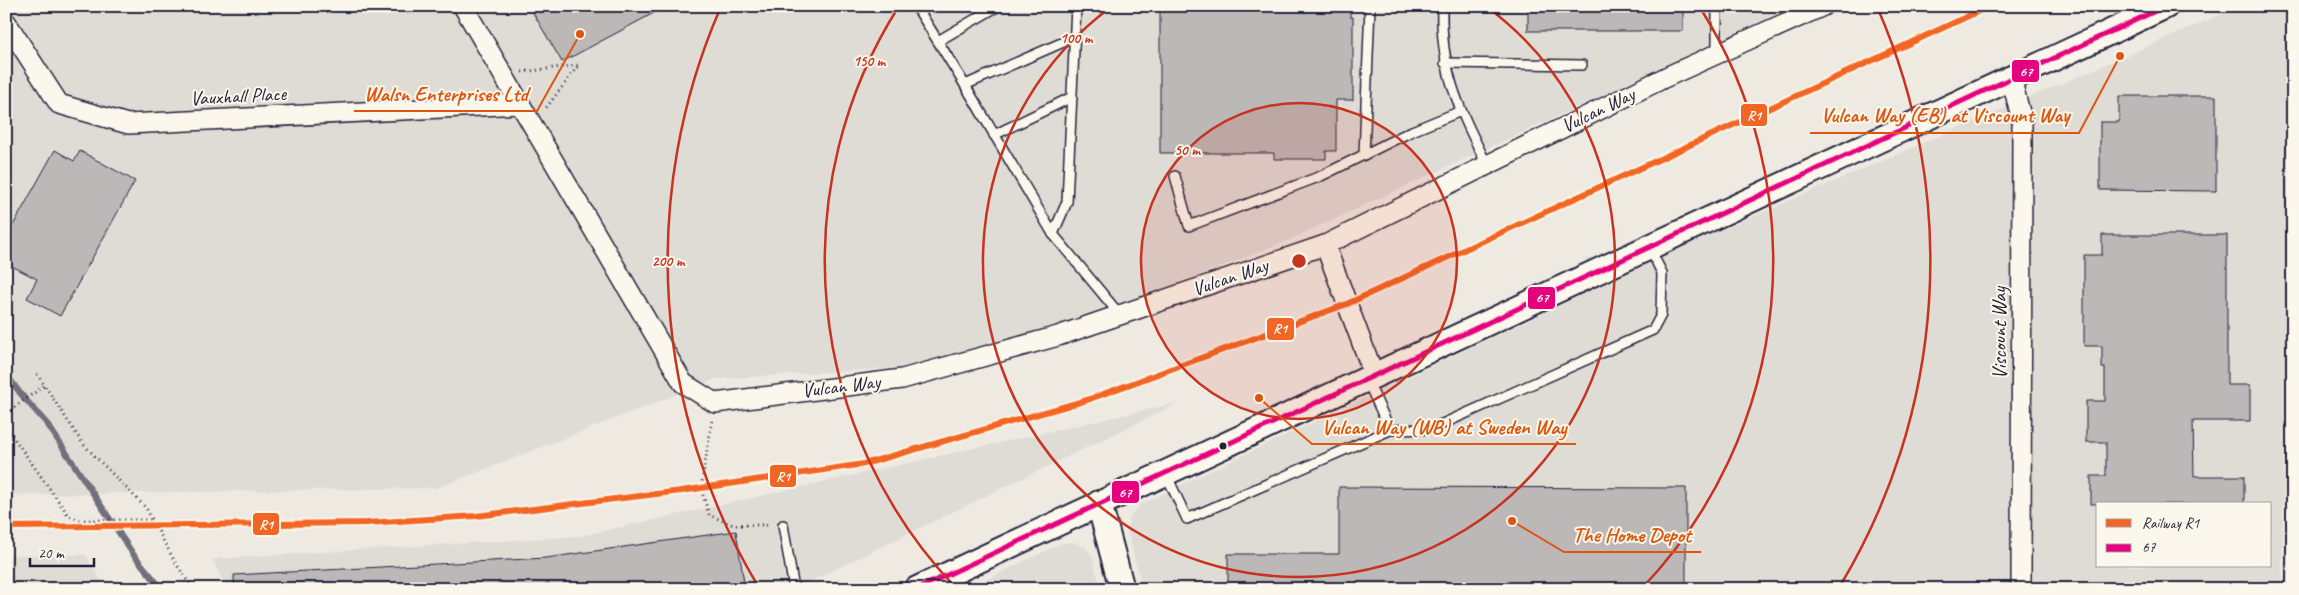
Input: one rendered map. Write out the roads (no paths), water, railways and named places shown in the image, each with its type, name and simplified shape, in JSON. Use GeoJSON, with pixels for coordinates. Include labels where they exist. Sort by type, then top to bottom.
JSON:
{"type":"FeatureCollection","features":[{"type":"Feature","properties":{"kind":"street"},"geometry":{"type":"LineString","coordinates":[[463,6],[519,104]]}},
{"type":"Feature","properties":{"kind":"street","name":"Vulcan Way"},"geometry":{"type":"LineString","coordinates":[[519,104],[683,383],[715,403],[902,378],[1047,340],[1325,245],[1717,54],[1823,6]]}},
{"type":"Feature","properties":{"kind":"street"},"geometry":{"type":"LineString","coordinates":[[917,589],[2166,6]]}},
{"type":"Feature","properties":{"kind":"street","name":"Vauxhall Place"},"geometry":{"type":"LineString","coordinates":[[6,22],[59,104],[128,124],[519,104]]}},
{"type":"Feature","properties":{"kind":"street","name":"Viscount Way"},"geometry":{"type":"LineString","coordinates":[[2011,78],[2022,120],[2021,589]]}},
{"type":"Feature","properties":{"kind":"street"},"geometry":{"type":"LineString","coordinates":[[1325,245],[1370,377]]}},
{"type":"Feature","properties":{"kind":"street"},"geometry":{"type":"LineString","coordinates":[[1099,503],[1122,589]]}},
{"type":"Feature","properties":{"kind":"lane"},"geometry":{"type":"LineString","coordinates":[[916,6],[1053,234],[1120,315]]}},
{"type":"Feature","properties":{"kind":"lane"},"geometry":{"type":"LineString","coordinates":[[938,41],[998,6]]}},
{"type":"Feature","properties":{"kind":"lane"},"geometry":{"type":"LineString","coordinates":[[1053,234],[1067,202],[1076,6]]}},
{"type":"Feature","properties":{"kind":"lane"},"geometry":{"type":"LineString","coordinates":[[1364,154],[1370,6]]}},
{"type":"Feature","properties":{"kind":"lane"},"geometry":{"type":"LineString","coordinates":[[1442,6],[1441,31],[1445,63],[1461,111],[1487,165]]}},
{"type":"Feature","properties":{"kind":"lane"},"geometry":{"type":"LineString","coordinates":[[1717,6],[1717,54]]}},
{"type":"Feature","properties":{"kind":"lane"},"geometry":{"type":"LineString","coordinates":[[965,85],[1075,37]]}},
{"type":"Feature","properties":{"kind":"lane"},"geometry":{"type":"LineString","coordinates":[[1445,63],[1582,65]]}},
{"type":"Feature","properties":{"kind":"lane"},"geometry":{"type":"LineString","coordinates":[[994,135],[1072,97]]}},
{"type":"Feature","properties":{"kind":"lane"},"geometry":{"type":"LineString","coordinates":[[1175,176],[1189,226],[1321,176],[1412,131],[1461,111]]}},
{"type":"Feature","properties":{"kind":"lane"},"geometry":{"type":"LineString","coordinates":[[1165,472],[1187,519],[1390,430],[1431,429],[1653,330],[1661,315],[1662,272],[1649,247]]}},
{"type":"Feature","properties":{"kind":"lane"},"geometry":{"type":"LineString","coordinates":[[1370,377],[1390,430]]}},
{"type":"Feature","properties":{"kind":"lane"},"geometry":{"type":"LineString","coordinates":[[783,525],[792,588]]}},
{"type":"Feature","properties":{"kind":"waterway"},"geometry":{"type":"LineString","coordinates":[[6,374],[48,425],[133,554],[162,589]]}},
{"type":"Feature","properties":{"kind":"rail line","name":"R1"},"geometry":{"type":"LineString","coordinates":[[6,527],[366,523],[476,516],[681,491],[864,464],[1087,400],[1347,304],[1990,6]]}},
{"type":"Feature","properties":{"kind":"place","name":"Walsn Enterprises Ltd"},"geometry":{"type":"Point","coordinates":[580,34]}},
{"type":"Feature","properties":{"kind":"place","name":"Vulcan Way (EB) at Viscount Way"},"geometry":{"type":"Point","coordinates":[2120,56]}},
{"type":"Feature","properties":{"kind":"place","name":"Vulcan Way (WB) at Sweden Way"},"geometry":{"type":"Point","coordinates":[1259,398]}},
{"type":"Feature","properties":{"kind":"place","name":"The Home Depot"},"geometry":{"type":"Point","coordinates":[1512,521]}}]}
